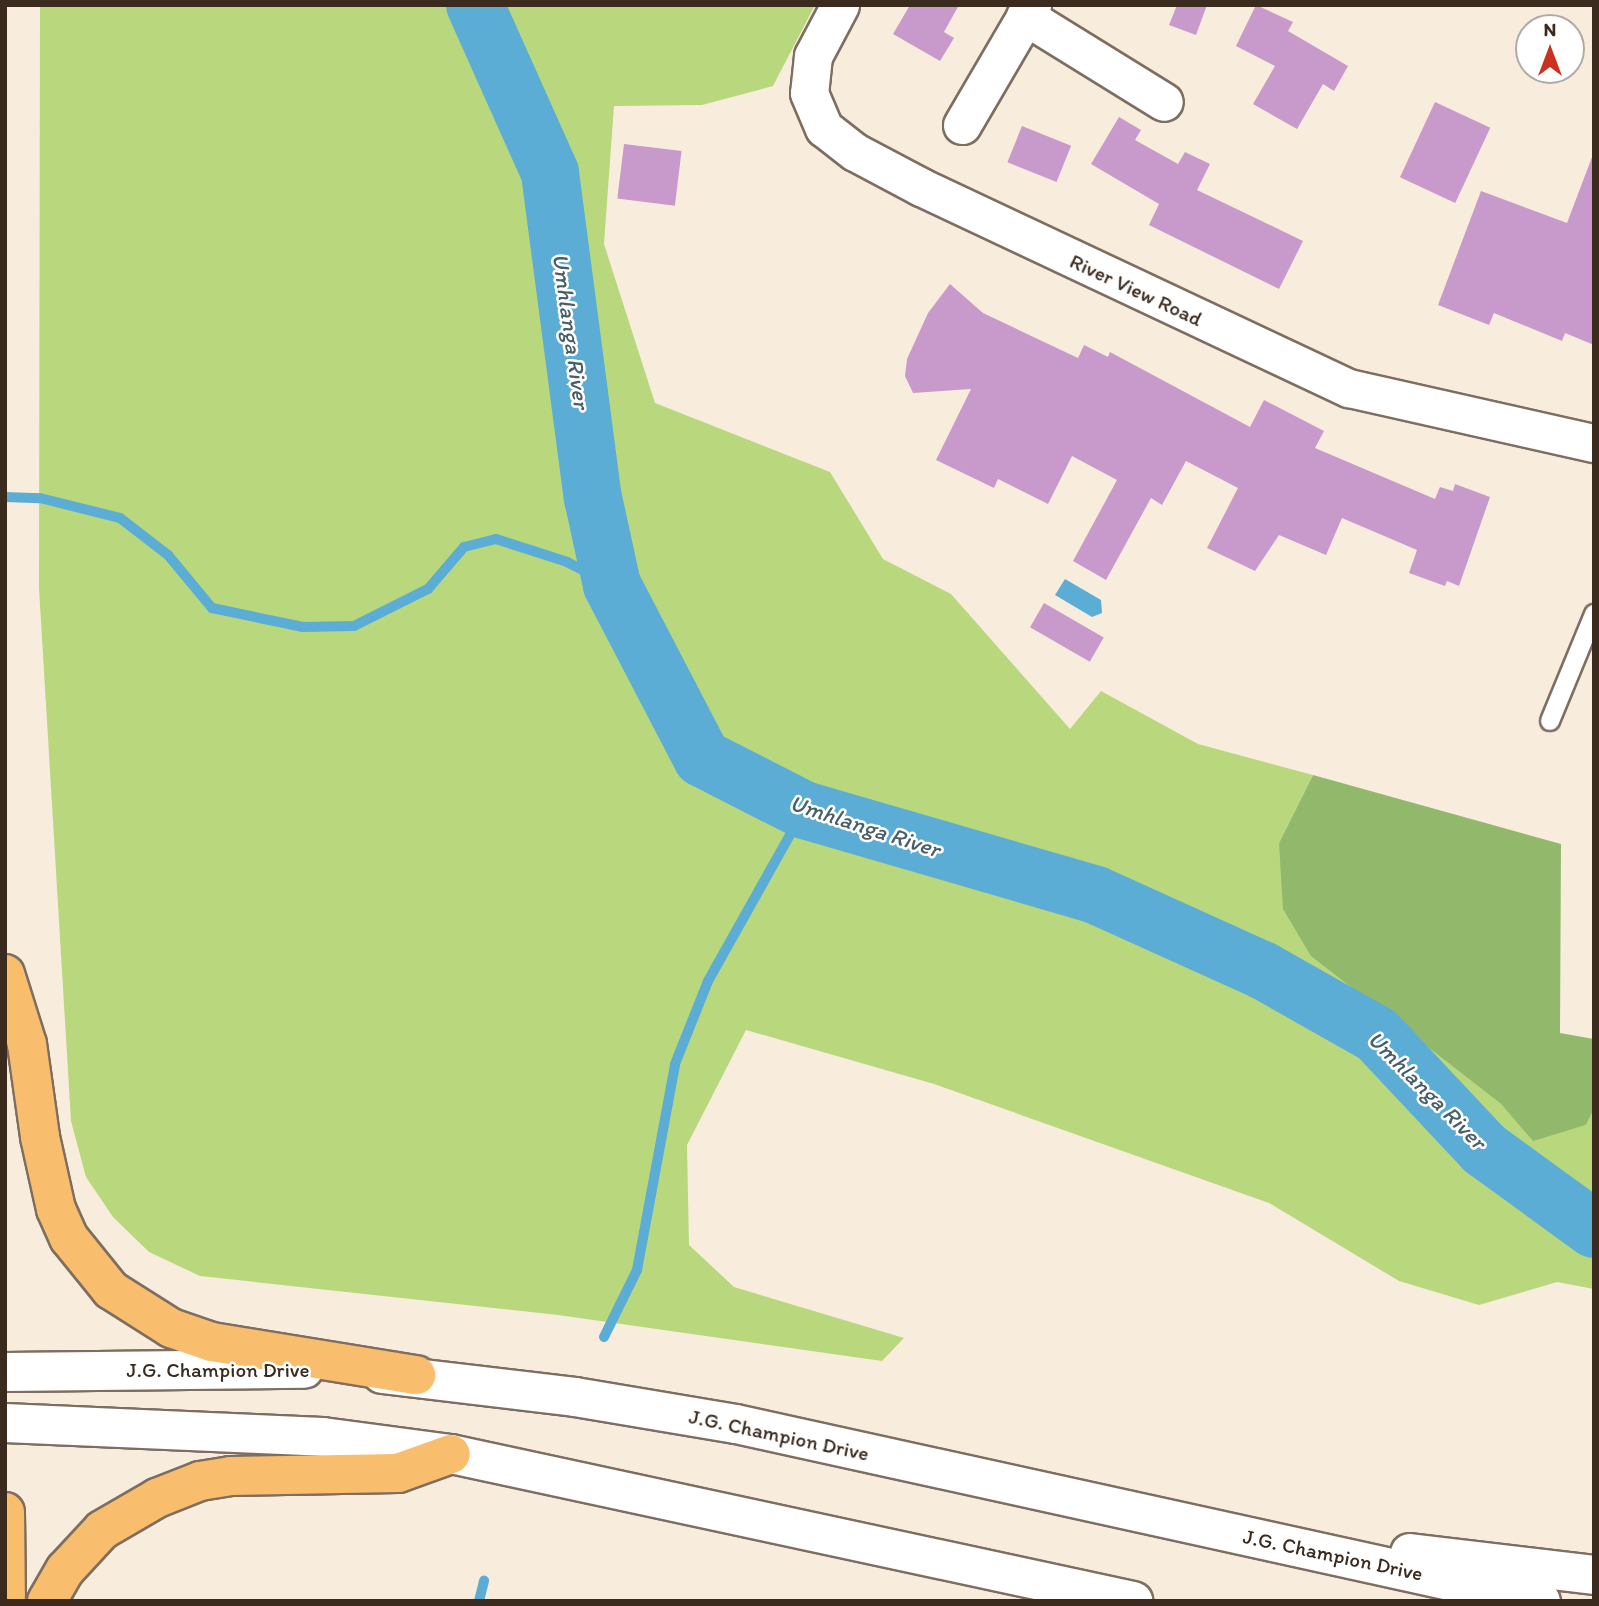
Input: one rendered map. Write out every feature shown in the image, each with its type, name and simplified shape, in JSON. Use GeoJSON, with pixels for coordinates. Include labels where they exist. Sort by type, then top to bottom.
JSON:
{"type":"FeatureCollection","features":[{"type":"Feature","properties":{"kind":"main road"},"geometry":{"type":"LineString","coordinates":[[5,974],[27,1044],[41,1149],[56,1209],[76,1248],[111,1290],[171,1328],[212,1342],[416,1376]]}},
{"type":"Feature","properties":{"kind":"main road"},"geometry":{"type":"LineString","coordinates":[[47,1601],[65,1570],[102,1530],[157,1498],[201,1481],[230,1476],[398,1474],[451,1454]]}},
{"type":"Feature","properties":{"kind":"main road"},"geometry":{"type":"LineString","coordinates":[[5,1512],[6,1601]]}},
{"type":"Feature","properties":{"kind":"street","name":"River View Road"},"geometry":{"type":"LineString","coordinates":[[840,5],[813,56],[809,93],[824,128],[855,152],[946,199],[1349,388],[1594,443]]}},
{"type":"Feature","properties":{"kind":"street"},"geometry":{"type":"LineString","coordinates":[[962,125],[1029,11],[1164,102]]}},
{"type":"Feature","properties":{"kind":"street","name":"J.G. Champion Drive"},"geometry":{"type":"LineString","coordinates":[[5,1372],[275,1368],[416,1376],[736,1424],[1541,1601]]}},
{"type":"Feature","properties":{"kind":"street"},"geometry":{"type":"LineString","coordinates":[[5,1423],[323,1437],[451,1454],[1133,1601]]}},
{"type":"Feature","properties":{"kind":"street"},"geometry":{"type":"LineString","coordinates":[[1331,1555],[1437,1553],[1594,1574]]}},
{"type":"Feature","properties":{"kind":"lane"},"geometry":{"type":"LineString","coordinates":[[1550,721],[1594,614]]}},
{"type":"Feature","properties":{"kind":"green space"},"geometry":{"type":"Polygon","coordinates":[[[40,5],[815,5],[773,86],[702,105],[614,106],[604,244],[655,403],[830,472],[883,559],[951,594],[1070,729],[1101,691],[1198,744],[1313,775],[1279,843],[1312,956],[1501,1104],[1533,1140],[1586,1125],[1594,1109],[1594,1289],[1557,1282],[1479,1305],[1399,1281],[1269,1203],[934,1084],[746,1030],[687,1145],[689,1245],[734,1287],[904,1338],[882,1361],[558,1315],[200,1276],[149,1252],[113,1217],[86,1177],[71,1121],[39,588],[40,5]]]}},
{"type":"Feature","properties":{"kind":"green space"},"geometry":{"type":"Polygon","coordinates":[[[1313,775],[1561,844],[1560,1033],[1594,1039],[1594,1109],[1586,1125],[1533,1141],[1501,1104],[1311,956],[1283,909],[1279,843],[1313,775]]]}},
{"type":"Feature","properties":{"kind":"water"},"geometry":{"type":"Polygon","coordinates":[[[1065,579],[1101,600],[1102,613],[1092,617],[1055,595],[1065,579]]]}},
{"type":"Feature","properties":{"kind":"building"},"geometry":{"type":"Polygon","coordinates":[[[910,5],[959,5],[944,32],[954,38],[940,61],[893,34],[910,5]]]}},
{"type":"Feature","properties":{"kind":"building"},"geometry":{"type":"Polygon","coordinates":[[[1177,5],[1207,5],[1196,35],[1169,25],[1177,5]]]}},
{"type":"Feature","properties":{"kind":"building"},"geometry":{"type":"Polygon","coordinates":[[[1256,5],[1293,22],[1288,31],[1348,66],[1334,91],[1323,84],[1297,129],[1253,104],[1275,66],[1236,46],[1256,5]]]}},
{"type":"Feature","properties":{"kind":"building"},"geometry":{"type":"Polygon","coordinates":[[[1435,102],[1490,128],[1455,203],[1400,177],[1435,102]]]}},
{"type":"Feature","properties":{"kind":"building"},"geometry":{"type":"Polygon","coordinates":[[[1119,117],[1141,130],[1135,140],[1178,164],[1185,152],[1210,164],[1197,190],[1303,241],[1279,289],[1149,225],[1159,204],[1091,164],[1119,117]]]}},
{"type":"Feature","properties":{"kind":"building"},"geometry":{"type":"Polygon","coordinates":[[[1022,126],[1071,146],[1057,182],[1007,162],[1022,126]]]}},
{"type":"Feature","properties":{"kind":"building"},"geometry":{"type":"Polygon","coordinates":[[[624,144],[682,151],[675,206],[617,199],[624,144]]]}},
{"type":"Feature","properties":{"kind":"building"},"geometry":{"type":"Polygon","coordinates":[[[1592,157],[1594,345],[1565,333],[1562,341],[1494,313],[1489,325],[1438,305],[1481,191],[1567,223],[1592,157]]]}},
{"type":"Feature","properties":{"kind":"building"},"geometry":{"type":"Polygon","coordinates":[[[950,284],[983,313],[1078,358],[1084,345],[1108,357],[1110,352],[1250,427],[1264,400],[1324,431],[1315,448],[1435,499],[1440,487],[1453,491],[1455,484],[1490,497],[1459,586],[1447,581],[1445,586],[1409,573],[1417,550],[1342,518],[1326,555],[1279,535],[1255,571],[1207,548],[1238,488],[1186,461],[1162,505],[1151,498],[1106,580],[1073,561],[1117,480],[1072,456],[1048,504],[998,479],[994,488],[936,460],[971,389],[913,393],[905,376],[907,359],[928,313],[950,284]]]}},
{"type":"Feature","properties":{"kind":"building"},"geometry":{"type":"Polygon","coordinates":[[[1044,603],[1104,637],[1090,662],[1030,627],[1044,603]]]}},
{"type":"Feature","properties":{"kind":"waterway","name":"Umhlanga River"},"geometry":{"type":"LineString","coordinates":[[475,5],[550,173],[593,498],[612,585],[702,758],[804,810],[1096,895],[1264,971],[1377,1035],[1484,1149],[1594,1229]]}},
{"type":"Feature","properties":{"kind":"waterway"},"geometry":{"type":"LineString","coordinates":[[5,497],[40,498],[120,518],[168,555],[212,608],[303,627],[354,626],[428,589],[464,547],[496,539],[567,562],[612,585]]}},
{"type":"Feature","properties":{"kind":"waterway"},"geometry":{"type":"LineString","coordinates":[[604,1337],[637,1270],[675,1064],[708,981],[804,810]]}},
{"type":"Feature","properties":{"kind":"waterway"},"geometry":{"type":"LineString","coordinates":[[479,1601],[484,1581]]}}]}
